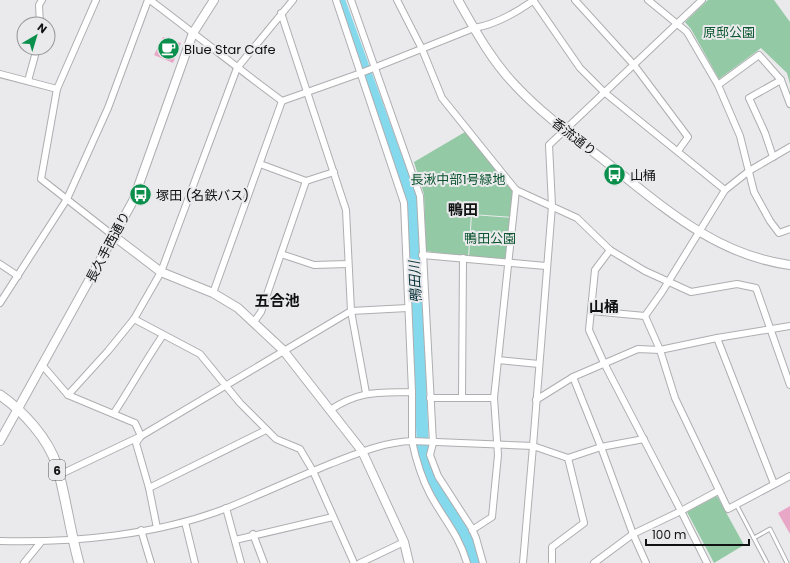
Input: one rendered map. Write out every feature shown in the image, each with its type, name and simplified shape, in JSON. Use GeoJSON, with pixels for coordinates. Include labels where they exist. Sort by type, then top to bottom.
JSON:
{"type":"FeatureCollection","features":[{"type":"Feature","properties":{"kind":"main road","name":"6"},"geometry":{"type":"LineString","coordinates":[[0,394],[31,424],[45,443],[56,466],[72,539],[79,563]]}},
{"type":"Feature","properties":{"kind":"street"},"geometry":{"type":"LineString","coordinates":[[40,16],[39,6],[42,0]]}},
{"type":"Feature","properties":{"kind":"street"},"geometry":{"type":"LineString","coordinates":[[96,0],[56,88],[41,179],[161,272],[213,293],[238,308],[283,350],[362,451],[404,542],[409,563]]}},
{"type":"Feature","properties":{"kind":"street"},"geometry":{"type":"LineString","coordinates":[[0,303],[67,199],[108,108],[149,0],[282,101]]}},
{"type":"Feature","properties":{"kind":"street","name":"長久手西通り"},"geometry":{"type":"LineString","coordinates":[[0,440],[43,366],[134,201],[193,32],[214,0]]}},
{"type":"Feature","properties":{"kind":"street"},"geometry":{"type":"LineString","coordinates":[[68,395],[108,352],[134,319],[161,272],[237,68],[293,0]]}},
{"type":"Feature","properties":{"kind":"street"},"geometry":{"type":"LineString","coordinates":[[336,0],[404,203],[412,392],[412,441],[418,468],[430,495],[458,538],[467,563]]}},
{"type":"Feature","properties":{"kind":"street"},"geometry":{"type":"LineString","coordinates":[[351,0],[420,196],[433,443],[430,456],[438,476],[472,530],[483,563]]}},
{"type":"Feature","properties":{"kind":"street"},"geometry":{"type":"LineString","coordinates":[[397,0],[422,49],[442,98],[516,190],[577,218],[610,250],[645,271],[690,292],[737,284],[756,288],[790,385]]}},
{"type":"Feature","properties":{"kind":"street","name":"香流通り"},"geometry":{"type":"LineString","coordinates":[[458,0],[489,54],[514,85],[565,130],[686,225],[734,250],[790,265]]}},
{"type":"Feature","properties":{"kind":"street"},"geometry":{"type":"LineString","coordinates":[[282,101],[361,73],[474,28],[484,26],[533,0],[580,68],[604,92],[725,190]]}},
{"type":"Feature","properties":{"kind":"street"},"geometry":{"type":"LineString","coordinates":[[575,0],[634,65],[688,137],[678,151]]}},
{"type":"Feature","properties":{"kind":"street"},"geometry":{"type":"LineString","coordinates":[[648,0],[678,23],[687,32],[718,85],[740,136],[754,192],[770,221],[779,233],[783,233],[790,229]]}},
{"type":"Feature","properties":{"kind":"street"},"geometry":{"type":"LineString","coordinates":[[523,563],[552,206],[550,145],[702,0]]}},
{"type":"Feature","properties":{"kind":"street"},"geometry":{"type":"LineString","coordinates":[[281,13],[346,210],[351,311],[366,393]]}},
{"type":"Feature","properties":{"kind":"street"},"geometry":{"type":"LineString","coordinates":[[718,85],[759,55],[781,80],[790,104]]}},
{"type":"Feature","properties":{"kind":"street"},"geometry":{"type":"LineString","coordinates":[[28,81],[35,56]]}},
{"type":"Feature","properties":{"kind":"street"},"geometry":{"type":"LineString","coordinates":[[0,74],[56,88]]}},
{"type":"Feature","properties":{"kind":"street"},"geometry":{"type":"LineString","coordinates":[[773,157],[765,133],[749,98],[781,80]]}},
{"type":"Feature","properties":{"kind":"street"},"geometry":{"type":"LineString","coordinates":[[213,293],[282,101]]}},
{"type":"Feature","properties":{"kind":"street"},"geometry":{"type":"LineString","coordinates":[[645,316],[669,281],[698,231],[725,190],[749,171],[773,157],[789,150]]}},
{"type":"Feature","properties":{"kind":"street"},"geometry":{"type":"LineString","coordinates":[[260,164],[306,180],[334,172]]}},
{"type":"Feature","properties":{"kind":"street"},"geometry":{"type":"LineString","coordinates":[[254,322],[261,312],[306,180]]}},
{"type":"Feature","properties":{"kind":"street"},"geometry":{"type":"LineString","coordinates":[[472,530],[492,517],[498,455],[496,445],[494,398],[507,262],[516,190]]}},
{"type":"Feature","properties":{"kind":"street"},"geometry":{"type":"LineString","coordinates":[[610,250],[595,270],[589,330],[604,363],[707,563]]}},
{"type":"Feature","properties":{"kind":"street"},"geometry":{"type":"LineString","coordinates":[[282,254],[314,265],[348,264]]}},
{"type":"Feature","properties":{"kind":"street"},"geometry":{"type":"LineString","coordinates":[[422,255],[546,266]]}},
{"type":"Feature","properties":{"kind":"street"},"geometry":{"type":"LineString","coordinates":[[462,398],[463,258]]}},
{"type":"Feature","properties":{"kind":"street"},"geometry":{"type":"LineString","coordinates":[[0,264],[18,276]]}},
{"type":"Feature","properties":{"kind":"street"},"geometry":{"type":"LineString","coordinates":[[59,475],[141,436],[283,350],[351,311],[408,308]]}},
{"type":"Feature","properties":{"kind":"street"},"geometry":{"type":"LineString","coordinates":[[591,311],[645,316]]}},
{"type":"Feature","properties":{"kind":"street"},"geometry":{"type":"LineString","coordinates":[[645,316],[660,350],[675,398],[718,491],[728,509],[790,476]]}},
{"type":"Feature","properties":{"kind":"street"},"geometry":{"type":"LineString","coordinates":[[134,319],[200,354],[240,403],[266,430],[276,439],[300,449],[313,471],[354,563]]}},
{"type":"Feature","properties":{"kind":"street"},"geometry":{"type":"LineString","coordinates":[[536,400],[573,377],[638,349],[660,350],[717,338],[790,326]]}},
{"type":"Feature","properties":{"kind":"street"},"geometry":{"type":"LineString","coordinates":[[114,413],[135,382],[142,366],[164,335]]}},
{"type":"Feature","properties":{"kind":"street"},"geometry":{"type":"LineString","coordinates":[[717,338],[774,484]]}},
{"type":"Feature","properties":{"kind":"street"},"geometry":{"type":"LineString","coordinates":[[498,360],[539,364]]}},
{"type":"Feature","properties":{"kind":"street"},"geometry":{"type":"LineString","coordinates":[[43,366],[68,395],[135,423],[141,436]]}},
{"type":"Feature","properties":{"kind":"street"},"geometry":{"type":"LineString","coordinates":[[573,377],[633,534],[646,563]]}},
{"type":"Feature","properties":{"kind":"street"},"geometry":{"type":"LineString","coordinates":[[330,410],[340,403],[366,393],[412,392]]}},
{"type":"Feature","properties":{"kind":"street"},"geometry":{"type":"LineString","coordinates":[[430,398],[494,398]]}},
{"type":"Feature","properties":{"kind":"street"},"geometry":{"type":"LineString","coordinates":[[149,488],[266,430]]}},
{"type":"Feature","properties":{"kind":"street"},"geometry":{"type":"LineString","coordinates":[[141,436],[136,443],[149,488],[157,528]]}},
{"type":"Feature","properties":{"kind":"street"},"geometry":{"type":"LineString","coordinates":[[0,541],[41,542],[72,539],[157,528],[185,522],[226,508],[362,451],[401,442],[412,441],[533,446],[568,458],[601,447],[644,439]]}},
{"type":"Feature","properties":{"kind":"street"},"geometry":{"type":"LineString","coordinates":[[552,563],[552,546],[584,523],[568,458]]}},
{"type":"Feature","properties":{"kind":"street"},"geometry":{"type":"LineString","coordinates":[[594,563],[633,534],[718,491]]}},
{"type":"Feature","properties":{"kind":"street"},"geometry":{"type":"LineString","coordinates":[[226,508],[241,563]]}},
{"type":"Feature","properties":{"kind":"street"},"geometry":{"type":"LineString","coordinates":[[235,540],[253,534],[333,517]]}},
{"type":"Feature","properties":{"kind":"street"},"geometry":{"type":"LineString","coordinates":[[185,522],[195,563]]}},
{"type":"Feature","properties":{"kind":"street"},"geometry":{"type":"LineString","coordinates":[[141,530],[151,563]]}},
{"type":"Feature","properties":{"kind":"street"},"geometry":{"type":"LineString","coordinates":[[253,534],[264,563]]}},
{"type":"Feature","properties":{"kind":"street"},"geometry":{"type":"LineString","coordinates":[[24,563],[41,542]]}},
{"type":"Feature","properties":{"kind":"street"},"geometry":{"type":"LineString","coordinates":[[360,563],[404,542]]}},
{"type":"Feature","properties":{"kind":"lane"},"geometry":{"type":"LineString","coordinates":[[736,504],[767,563]]}},
{"type":"Feature","properties":{"kind":"lane"},"geometry":{"type":"LineString","coordinates":[[754,538],[770,529],[788,563]]}},
{"type":"Feature","properties":{"kind":"green space","name":"原邸公園"},"geometry":{"type":"Polygon","coordinates":[[[708,0],[774,0],[790,22],[790,84],[787,73],[761,48],[719,79],[691,29],[685,22],[708,0]]]}},
{"type":"Feature","properties":{"kind":"green space","name":"長湫中部1号緑地"},"geometry":{"type":"Polygon","coordinates":[[[465,132],[515,191],[512,217],[471,214],[468,257],[426,251],[424,194],[414,162],[465,132]]]}},
{"type":"Feature","properties":{"kind":"green space","name":"鴨田公園"},"geometry":{"type":"Polygon","coordinates":[[[472,215],[512,218],[506,260],[469,257],[472,215]]]}},
{"type":"Feature","properties":{"kind":"green space"},"geometry":{"type":"Polygon","coordinates":[[[717,496],[744,545],[714,563],[687,512],[717,496]]]}},
{"type":"Feature","properties":{"kind":"building","name":"Blue Star Cafe"},"geometry":{"type":"Polygon","coordinates":[[[163,37],[181,43],[173,63],[154,55],[163,37]]]}},
{"type":"Feature","properties":{"kind":"building"},"geometry":{"type":"Polygon","coordinates":[[[790,506],[790,534],[778,513],[790,506]]]}},
{"type":"Feature","properties":{"kind":"waterway","name":"鴨田川"},"geometry":{"type":"LineString","coordinates":[[339,0],[411,198],[414,230],[423,450],[435,486],[468,540],[476,563]]}},
{"type":"Feature","properties":{"kind":"place","name":"Blue Star Cafe"},"geometry":{"type":"Point","coordinates":[168,49]}},
{"type":"Feature","properties":{"kind":"place","name":"山桶"},"geometry":{"type":"Point","coordinates":[615,175]}},
{"type":"Feature","properties":{"kind":"place","name":"塚田 (名鉄バス)"},"geometry":{"type":"Point","coordinates":[141,195]}},
{"type":"Feature","properties":{"kind":"district","name":"鴨田"},"geometry":{"type":"Point","coordinates":[463,209]}},
{"type":"Feature","properties":{"kind":"district","name":"五合池"},"geometry":{"type":"Point","coordinates":[277,300]}},
{"type":"Feature","properties":{"kind":"district","name":"山桶"},"geometry":{"type":"Point","coordinates":[604,306]}}]}
